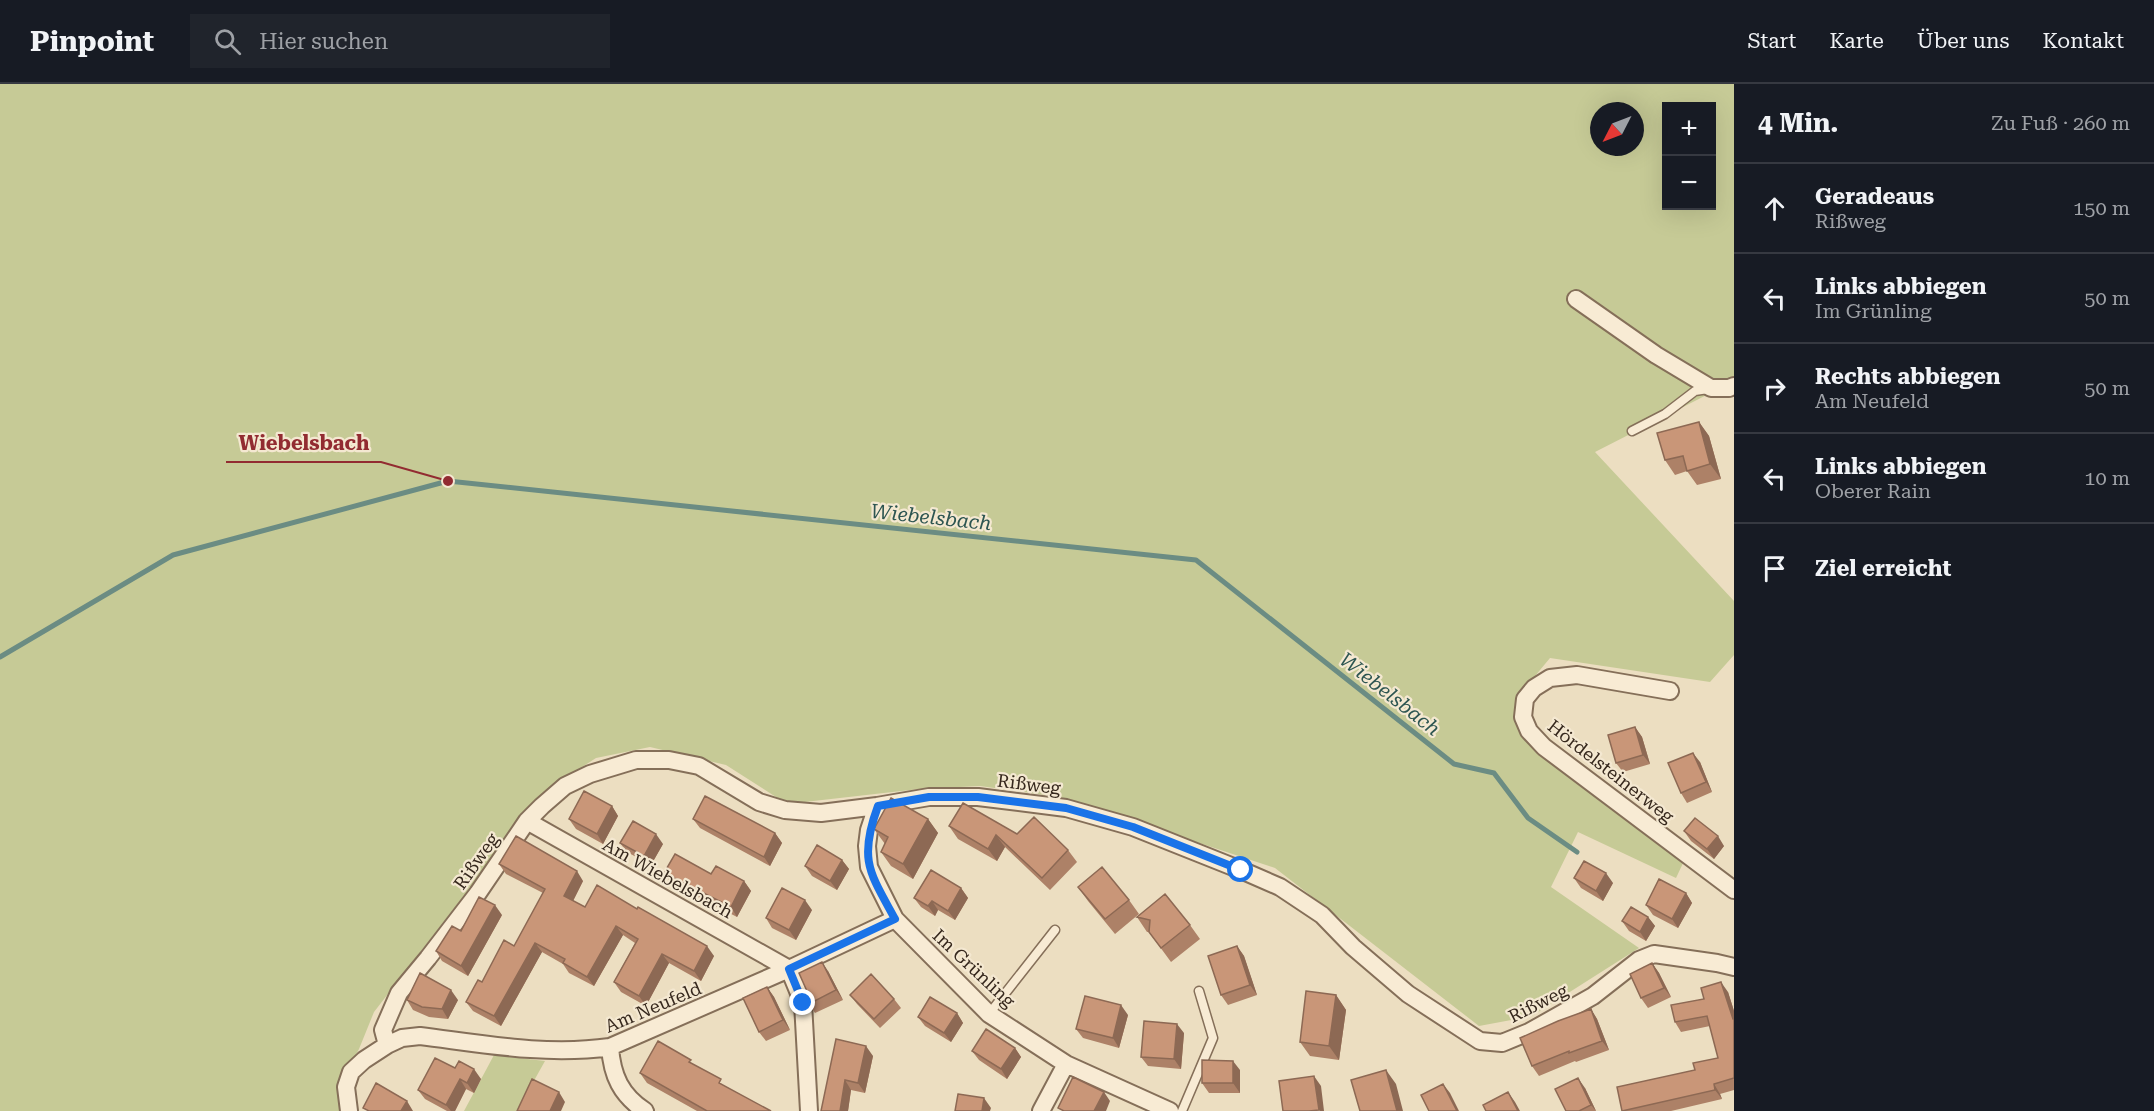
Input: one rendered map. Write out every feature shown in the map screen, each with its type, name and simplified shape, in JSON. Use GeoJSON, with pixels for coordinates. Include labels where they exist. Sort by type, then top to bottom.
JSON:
{"type":"FeatureCollection","features":[{"type":"Feature","properties":{"kind":"street"},"geometry":{"type":"LineString","coordinates":[[1576,299],[1656,355],[1711,388],[1734,386]]}},
{"type":"Feature","properties":{"kind":"street","name":"Hördelsteinerweg"},"geometry":{"type":"LineString","coordinates":[[1670,691],[1577,675],[1550,678],[1534,688],[1525,699],[1523,717],[1529,731],[1544,747],[1734,890]]}},
{"type":"Feature","properties":{"kind":"street","name":"Rißweg"},"geometry":{"type":"LineString","coordinates":[[387,1045],[383,1030],[399,993],[471,902],[527,821],[566,786],[590,774],[636,760],[669,760],[699,766],[759,802],[785,810],[821,813],[929,797],[978,797],[1066,808],[1133,827],[1280,887],[1322,915],[1353,947],[1408,994],[1480,1041],[1502,1043],[1529,1032],[1593,996],[1639,960],[1654,954],[1734,967]]}},
{"type":"Feature","properties":{"kind":"street","name":"Im Grünling"},"geometry":{"type":"LineString","coordinates":[[878,806],[869,830],[867,846],[869,867],[895,919],[989,1014],[1066,1064],[1170,1111]]}},
{"type":"Feature","properties":{"kind":"street","name":"Am Wiebelsbach"},"geometry":{"type":"LineString","coordinates":[[527,821],[789,969]]}},
{"type":"Feature","properties":{"kind":"street","name":"Am Neufeld"},"geometry":{"type":"LineString","coordinates":[[349,1111],[346,1087],[351,1072],[364,1060],[402,1038],[420,1035],[539,1051],[589,1050],[610,1047],[789,969],[895,919]]}},
{"type":"Feature","properties":{"kind":"street"},"geometry":{"type":"LineString","coordinates":[[789,969],[803,1003],[809,1111]]}},
{"type":"Feature","properties":{"kind":"street"},"geometry":{"type":"LineString","coordinates":[[610,1047],[615,1079],[624,1094],[645,1111]]}},
{"type":"Feature","properties":{"kind":"street"},"geometry":{"type":"LineString","coordinates":[[1041,1111],[1066,1064]]}},
{"type":"Feature","properties":{"kind":"lane"},"geometry":{"type":"LineString","coordinates":[[1632,431],[1665,414],[1695,392],[1711,388]]}},
{"type":"Feature","properties":{"kind":"lane"},"geometry":{"type":"LineString","coordinates":[[989,1014],[1055,930]]}},
{"type":"Feature","properties":{"kind":"lane"},"geometry":{"type":"LineString","coordinates":[[1182,1111],[1213,1038],[1199,992]]}},
{"type":"Feature","properties":{"kind":"green space"},"geometry":{"type":"Polygon","coordinates":[[[0,84],[1734,84],[1734,381],[1595,452],[1734,601],[1734,655],[1710,682],[1550,658],[1515,700],[1521,735],[1684,861],[1676,878],[1578,832],[1551,887],[1639,948],[1532,1016],[1479,1026],[1275,868],[1060,797],[980,786],[919,789],[787,804],[726,765],[650,747],[596,758],[545,791],[374,1012],[359,1049],[339,1086],[345,1111],[0,1111],[0,84]]]}},
{"type":"Feature","properties":{"kind":"green space"},"geometry":{"type":"Polygon","coordinates":[[[494,1055],[545,1061],[517,1111],[464,1111],[494,1055]]]}},
{"type":"Feature","properties":{"kind":"building"},"geometry":{"type":"Polygon","coordinates":[[[1699,422],[1710,464],[1687,471],[1683,456],[1665,460],[1657,433],[1699,422]]]}},
{"type":"Feature","properties":{"kind":"building"},"geometry":{"type":"Polygon","coordinates":[[[1635,727],[1643,755],[1616,763],[1608,735],[1635,727]]]}},
{"type":"Feature","properties":{"kind":"building"},"geometry":{"type":"Polygon","coordinates":[[[1693,753],[1706,782],[1681,793],[1668,763],[1693,753]]]}},
{"type":"Feature","properties":{"kind":"building"},"geometry":{"type":"Polygon","coordinates":[[[584,791],[612,806],[597,834],[569,819],[584,791]]]}},
{"type":"Feature","properties":{"kind":"building"},"geometry":{"type":"Polygon","coordinates":[[[705,796],[775,833],[764,857],[693,819],[705,796]]]}},
{"type":"Feature","properties":{"kind":"building"},"geometry":{"type":"Polygon","coordinates":[[[891,798],[928,819],[903,864],[881,852],[888,837],[874,829],[891,798]]]}},
{"type":"Feature","properties":{"kind":"building"},"geometry":{"type":"Polygon","coordinates":[[[963,803],[1017,834],[1034,817],[1068,850],[1042,878],[996,835],[988,849],[949,826],[963,803]]]}},
{"type":"Feature","properties":{"kind":"building"},"geometry":{"type":"Polygon","coordinates":[[[1695,818],[1718,836],[1707,849],[1684,831],[1695,818]]]}},
{"type":"Feature","properties":{"kind":"building"},"geometry":{"type":"Polygon","coordinates":[[[633,821],[656,834],[644,856],[620,843],[633,821]]]}},
{"type":"Feature","properties":{"kind":"building"},"geometry":{"type":"Polygon","coordinates":[[[516,836],[577,871],[564,896],[585,907],[597,885],[707,946],[694,971],[662,954],[639,996],[614,982],[638,939],[616,926],[587,977],[563,963],[565,959],[535,943],[494,1016],[466,1002],[478,980],[482,982],[504,940],[514,946],[545,889],[499,864],[516,836]]]}},
{"type":"Feature","properties":{"kind":"building"},"geometry":{"type":"Polygon","coordinates":[[[817,845],[842,860],[830,881],[805,866],[817,845]]]}},
{"type":"Feature","properties":{"kind":"building"},"geometry":{"type":"Polygon","coordinates":[[[675,854],[711,874],[716,866],[744,881],[731,907],[664,873],[675,854]]]}},
{"type":"Feature","properties":{"kind":"building"},"geometry":{"type":"Polygon","coordinates":[[[1584,861],[1606,873],[1596,891],[1574,878],[1584,861]]]}},
{"type":"Feature","properties":{"kind":"building"},"geometry":{"type":"Polygon","coordinates":[[[1102,867],[1129,900],[1105,919],[1078,887],[1102,867]]]}},
{"type":"Feature","properties":{"kind":"building"},"geometry":{"type":"Polygon","coordinates":[[[931,870],[961,888],[948,911],[932,901],[928,906],[914,898],[931,870]]]}},
{"type":"Feature","properties":{"kind":"building"},"geometry":{"type":"Polygon","coordinates":[[[1659,879],[1686,893],[1672,919],[1646,905],[1659,879]]]}},
{"type":"Feature","properties":{"kind":"building"},"geometry":{"type":"Polygon","coordinates":[[[782,888],[805,900],[789,930],[766,918],[782,888]]]}},
{"type":"Feature","properties":{"kind":"building"},"geometry":{"type":"Polygon","coordinates":[[[1165,894],[1190,925],[1161,948],[1149,932],[1150,920],[1137,917],[1165,894]]]}},
{"type":"Feature","properties":{"kind":"building"},"geometry":{"type":"Polygon","coordinates":[[[479,897],[495,905],[461,966],[436,951],[452,926],[461,931],[479,897]]]}},
{"type":"Feature","properties":{"kind":"building"},"geometry":{"type":"Polygon","coordinates":[[[1631,907],[1648,917],[1640,932],[1622,921],[1631,907]]]}},
{"type":"Feature","properties":{"kind":"building"},"geometry":{"type":"Polygon","coordinates":[[[1237,946],[1250,985],[1221,995],[1208,956],[1237,946]]]}},
{"type":"Feature","properties":{"kind":"building"},"geometry":{"type":"Polygon","coordinates":[[[822,962],[836,990],[809,1004],[799,973],[822,962]]]}},
{"type":"Feature","properties":{"kind":"building"},"geometry":{"type":"Polygon","coordinates":[[[1652,963],[1664,988],[1641,998],[1630,974],[1652,963]]]}},
{"type":"Feature","properties":{"kind":"building"},"geometry":{"type":"Polygon","coordinates":[[[420,973],[451,990],[442,1009],[422,1007],[407,1000],[420,973]]]}},
{"type":"Feature","properties":{"kind":"building"},"geometry":{"type":"Polygon","coordinates":[[[871,974],[894,999],[874,1019],[850,995],[871,974]]]}},
{"type":"Feature","properties":{"kind":"building"},"geometry":{"type":"Polygon","coordinates":[[[1721,982],[1734,1019],[1734,1078],[1714,1084],[1715,1090],[1622,1111],[1617,1087],[1695,1070],[1693,1063],[1718,1058],[1707,1016],[1675,1022],[1671,1005],[1704,999],[1701,988],[1721,982]]]}},
{"type":"Feature","properties":{"kind":"building"},"geometry":{"type":"Polygon","coordinates":[[[767,987],[783,1020],[759,1032],[743,998],[767,987]]]}},
{"type":"Feature","properties":{"kind":"building"},"geometry":{"type":"Polygon","coordinates":[[[1306,991],[1336,995],[1329,1046],[1300,1042],[1306,991]]]}},
{"type":"Feature","properties":{"kind":"building"},"geometry":{"type":"Polygon","coordinates":[[[1085,996],[1121,1005],[1113,1038],[1076,1029],[1085,996]]]}},
{"type":"Feature","properties":{"kind":"building"},"geometry":{"type":"Polygon","coordinates":[[[930,997],[957,1013],[944,1033],[918,1017],[930,997]]]}},
{"type":"Feature","properties":{"kind":"building"},"geometry":{"type":"Polygon","coordinates":[[[1591,1009],[1602,1041],[1532,1066],[1520,1038],[1591,1009]]]}},
{"type":"Feature","properties":{"kind":"building"},"geometry":{"type":"Polygon","coordinates":[[[1144,1021],[1177,1024],[1174,1059],[1141,1057],[1144,1021]]]}},
{"type":"Feature","properties":{"kind":"building"},"geometry":{"type":"Polygon","coordinates":[[[986,1029],[1015,1048],[1001,1069],[972,1051],[986,1029]]]}},
{"type":"Feature","properties":{"kind":"building"},"geometry":{"type":"Polygon","coordinates":[[[836,1039],[866,1046],[858,1083],[845,1080],[840,1111],[821,1111],[836,1039]]]}},
{"type":"Feature","properties":{"kind":"building"},"geometry":{"type":"Polygon","coordinates":[[[658,1041],[691,1060],[689,1062],[721,1079],[719,1083],[771,1111],[707,1111],[640,1073],[658,1041]]]}},
{"type":"Feature","properties":{"kind":"building"},"geometry":{"type":"Polygon","coordinates":[[[435,1058],[455,1068],[459,1061],[474,1069],[467,1083],[460,1079],[446,1105],[418,1090],[435,1058]]]}},
{"type":"Feature","properties":{"kind":"building"},"geometry":{"type":"Polygon","coordinates":[[[1202,1060],[1233,1061],[1233,1083],[1202,1083],[1202,1060]]]}},
{"type":"Feature","properties":{"kind":"building"},"geometry":{"type":"Polygon","coordinates":[[[1386,1070],[1397,1111],[1360,1111],[1351,1080],[1386,1070]]]}},
{"type":"Feature","properties":{"kind":"building"},"geometry":{"type":"Polygon","coordinates":[[[1314,1076],[1319,1110],[1283,1111],[1279,1081],[1314,1076]]]}},
{"type":"Feature","properties":{"kind":"building"},"geometry":{"type":"Polygon","coordinates":[[[1073,1077],[1104,1092],[1094,1111],[1064,1111],[1058,1108],[1073,1077]]]}},
{"type":"Feature","properties":{"kind":"building"},"geometry":{"type":"Polygon","coordinates":[[[1578,1078],[1591,1105],[1579,1111],[1566,1111],[1555,1089],[1578,1078]]]}},
{"type":"Feature","properties":{"kind":"building"},"geometry":{"type":"Polygon","coordinates":[[[532,1079],[559,1092],[550,1111],[517,1111],[532,1079]]]}},
{"type":"Feature","properties":{"kind":"building"},"geometry":{"type":"Polygon","coordinates":[[[376,1083],[407,1101],[401,1111],[369,1111],[363,1108],[376,1083]]]}},
{"type":"Feature","properties":{"kind":"building"},"geometry":{"type":"Polygon","coordinates":[[[1443,1084],[1457,1111],[1429,1111],[1421,1095],[1443,1084]]]}},
{"type":"Feature","properties":{"kind":"building"},"geometry":{"type":"Polygon","coordinates":[[[1508,1092],[1518,1111],[1486,1111],[1483,1105],[1508,1092]]]}},
{"type":"Feature","properties":{"kind":"building"},"geometry":{"type":"Polygon","coordinates":[[[958,1094],[984,1098],[982,1111],[955,1111],[958,1094]]]}},
{"type":"Feature","properties":{"kind":"waterway","name":"Wiebelsbach"},"geometry":{"type":"LineString","coordinates":[[0,657],[173,555],[448,481],[1196,560],[1454,764],[1494,773],[1528,818],[1577,852]]}},
{"type":"Feature","properties":{"kind":"place","name":"Wiebelsbach"},"geometry":{"type":"Point","coordinates":[448,481]}},
{"type":"Feature","properties":{"kind":"route"},"geometry":{"type":"LineString","coordinates":[[803,1003],[789,969],[895,919],[869,867],[867,846],[869,830],[878,806],[929,797],[978,797],[1066,808],[1133,827],[1241,870]]}}]}
